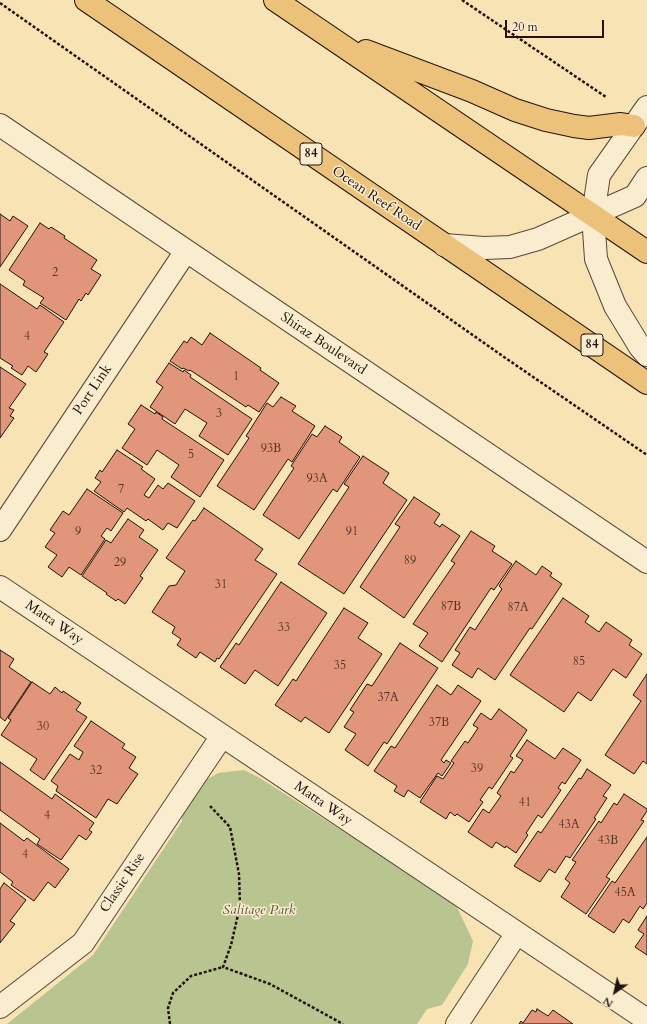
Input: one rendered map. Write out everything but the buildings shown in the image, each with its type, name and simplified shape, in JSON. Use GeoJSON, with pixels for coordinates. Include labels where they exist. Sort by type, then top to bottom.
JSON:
{"type":"FeatureCollection","features":[{"type":"Feature","properties":{"kind":"main road","name":"Ocean Reef Road"},"geometry":{"type":"LineString","coordinates":[[86,0],[647,383]]}},
{"type":"Feature","properties":{"kind":"main road"},"geometry":{"type":"LineString","coordinates":[[275,0],[647,252]]}},
{"type":"Feature","properties":{"kind":"main road"},"geometry":{"type":"LineString","coordinates":[[333,39],[472,91],[515,110],[546,120],[588,128],[621,124],[634,126]]}},
{"type":"Feature","properties":{"kind":"street"},"geometry":{"type":"LineString","coordinates":[[647,107],[599,175],[593,216],[596,259],[615,306],[640,347],[647,355]]}},
{"type":"Feature","properties":{"kind":"street","name":"Shiraz Boulevard"},"geometry":{"type":"LineString","coordinates":[[0,125],[647,562]]}},
{"type":"Feature","properties":{"kind":"street"},"geometry":{"type":"LineString","coordinates":[[444,245],[484,248],[510,247],[538,239],[593,216],[635,196],[647,178]]}},
{"type":"Feature","properties":{"kind":"street","name":"Port Link"},"geometry":{"type":"LineString","coordinates":[[0,530],[186,251]]}},
{"type":"Feature","properties":{"kind":"street","name":"Matta Way"},"geometry":{"type":"LineString","coordinates":[[0,587],[647,1020]]}},
{"type":"Feature","properties":{"kind":"street","name":"Classic Rise"},"geometry":{"type":"LineString","coordinates":[[0,1007],[83,943],[222,736]]}},
{"type":"Feature","properties":{"kind":"street"},"geometry":{"type":"LineString","coordinates":[[457,1024],[517,933]]}},
{"type":"Feature","properties":{"kind":"path"},"geometry":{"type":"LineString","coordinates":[[462,0],[609,99]]}},
{"type":"Feature","properties":{"kind":"path"},"geometry":{"type":"LineString","coordinates":[[0,3],[497,353],[647,455]]}},
{"type":"Feature","properties":{"kind":"path"},"geometry":{"type":"LineString","coordinates":[[209,806],[230,827],[239,874],[240,906],[231,945],[223,967]]}},
{"type":"Feature","properties":{"kind":"path"},"geometry":{"type":"LineString","coordinates":[[170,1024],[168,1008],[173,993],[191,976],[223,967],[270,984],[343,1024]]}},
{"type":"Feature","properties":{"kind":"green space","name":"Salitage Park"},"geometry":{"type":"Polygon","coordinates":[[[244,770],[260,778],[455,903],[473,941],[468,964],[442,1005],[427,1009],[417,1024],[7,1024],[93,955],[182,821],[182,806],[201,783],[218,773],[244,770]]]}}]}
